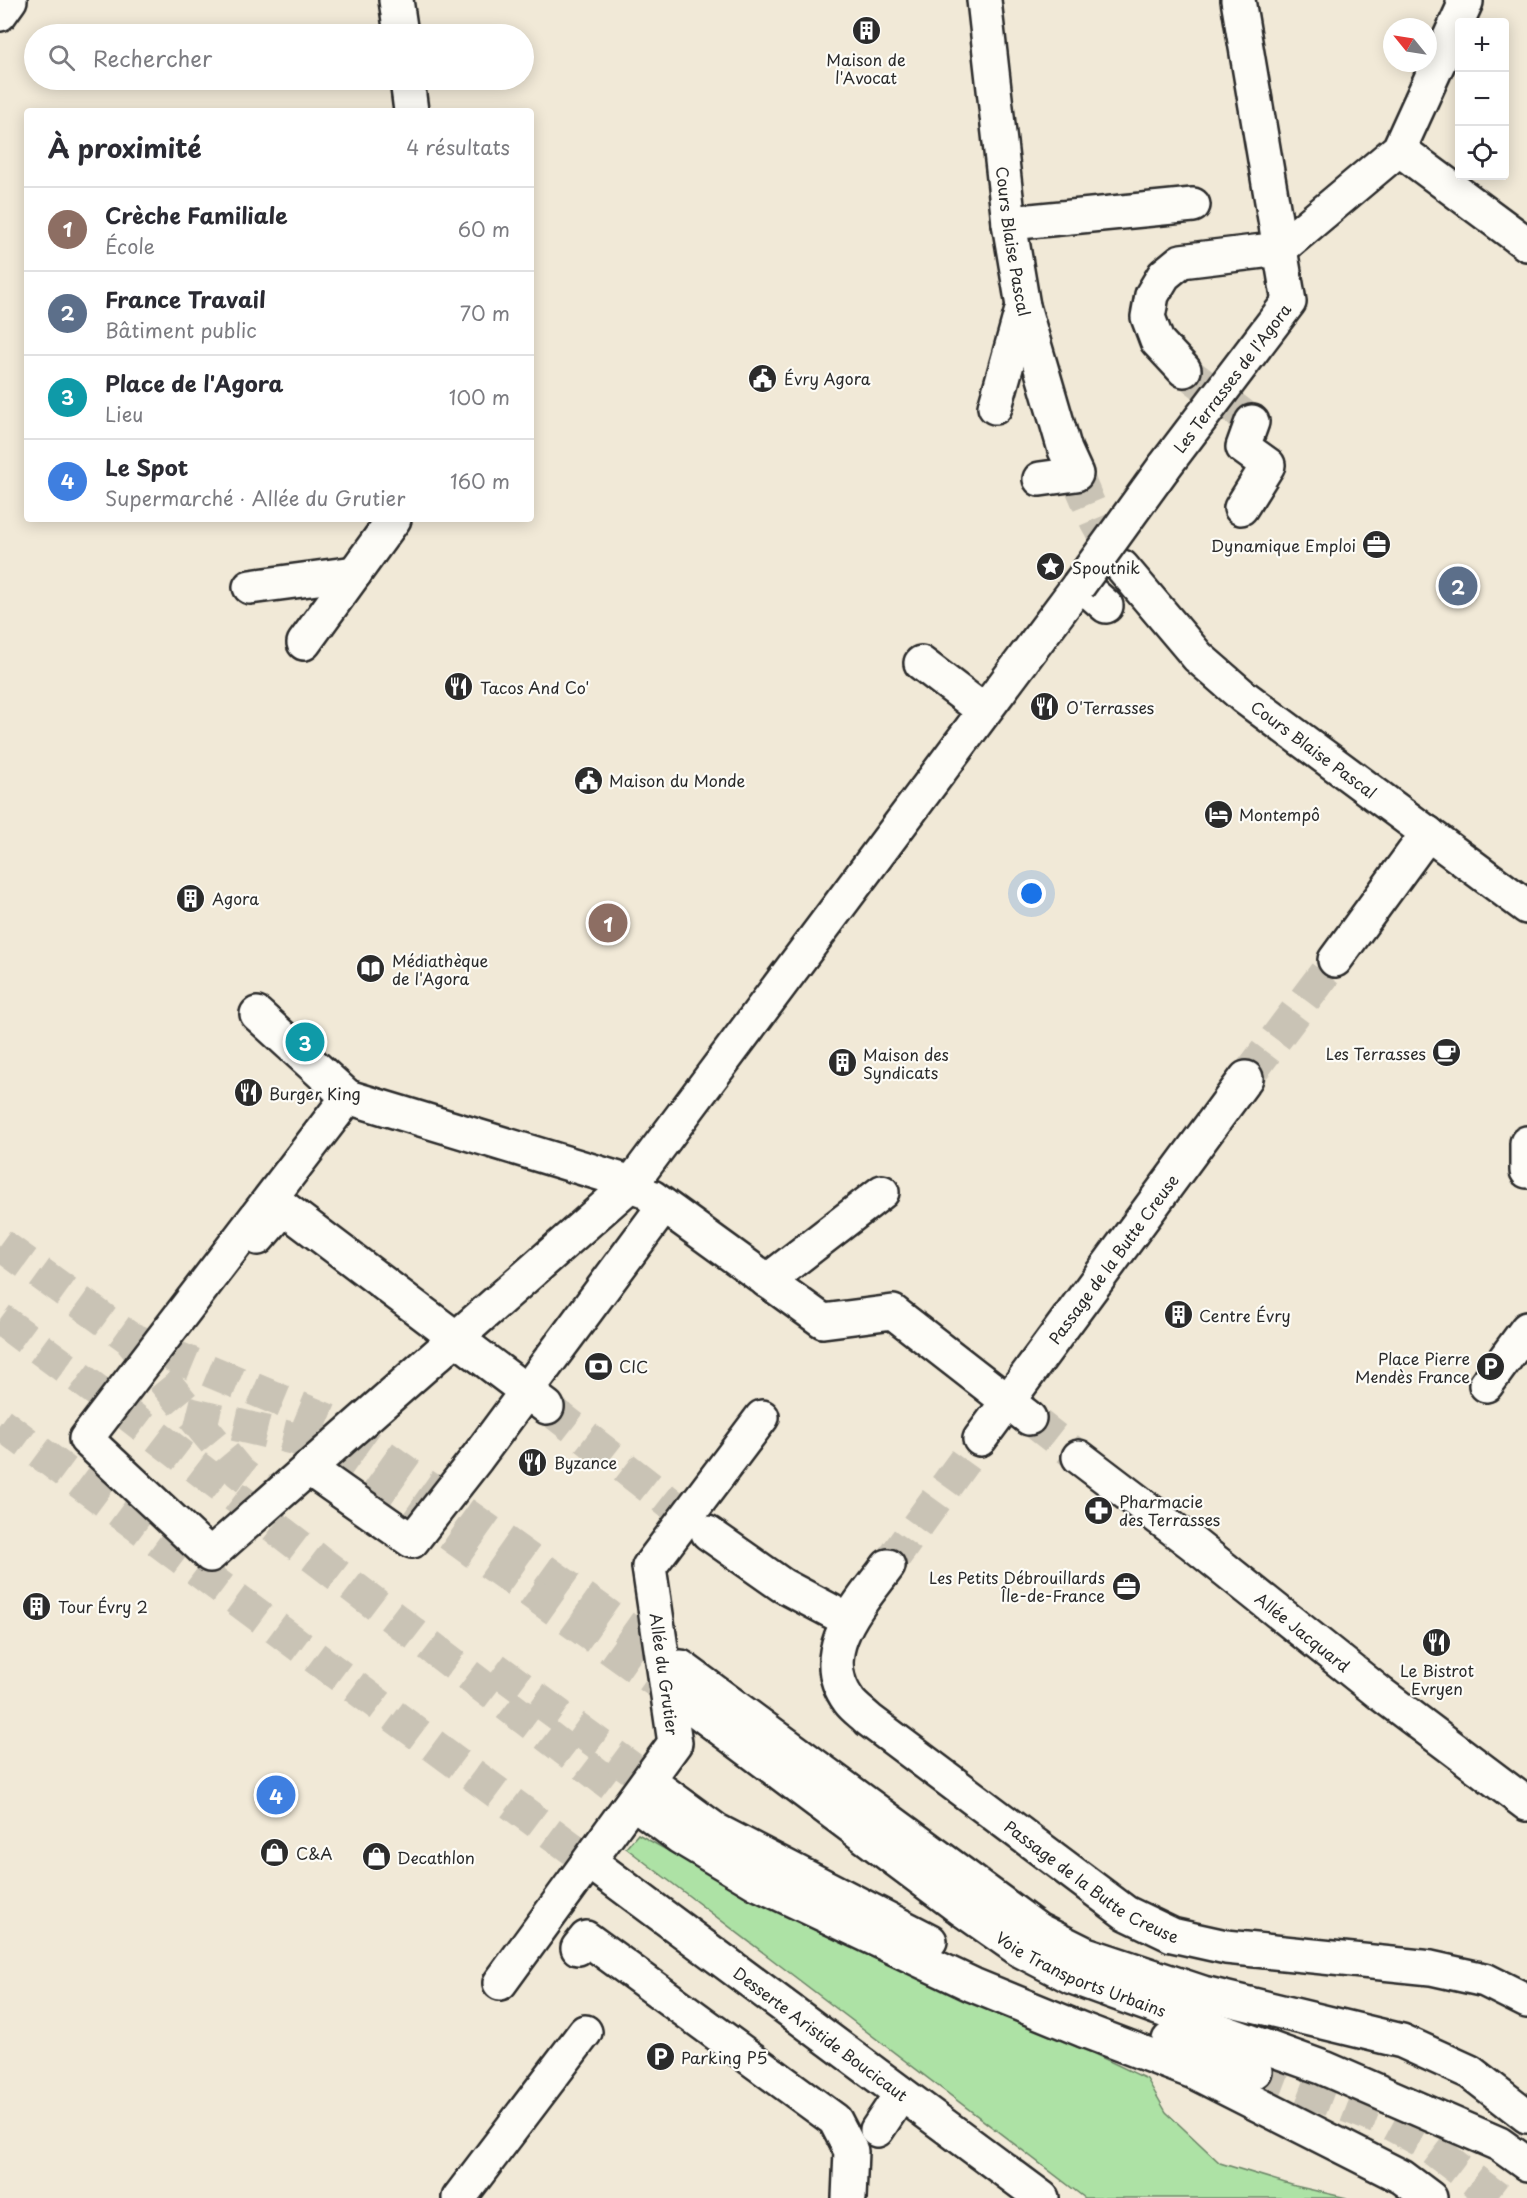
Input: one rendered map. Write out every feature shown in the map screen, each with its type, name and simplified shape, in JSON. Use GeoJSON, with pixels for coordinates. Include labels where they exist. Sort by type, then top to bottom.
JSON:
{"type":"FeatureCollection","features":[{"type":"Feature","properties":{"kind":"street"},"geometry":{"type":"LineString","coordinates":[[0,14],[10,0]]}},
{"type":"Feature","properties":{"kind":"street"},"geometry":{"type":"LineString","coordinates":[[396,0],[400,24]]}},
{"type":"Feature","properties":{"kind":"street","name":"Cours Blaise Pascal"},"geometry":{"type":"LineString","coordinates":[[984,0],[1009,223],[1023,306],[1065,450],[1076,474],[1040,479]]}},
{"type":"Feature","properties":{"kind":"street"},"geometry":{"type":"LineString","coordinates":[[1184,370],[1157,341],[1148,317],[1152,295],[1164,275],[1181,261],[1280,249],[1399,149],[1466,2],[1464,0]]}},
{"type":"Feature","properties":{"kind":"street","name":"Les Terrasses de l'Agora"},"geometry":{"type":"LineString","coordinates":[[647,1194],[984,711],[1289,302],[1239,5]]}},
{"type":"Feature","properties":{"kind":"street"},"geometry":{"type":"LineString","coordinates":[[408,90],[411,108]]}},
{"type":"Feature","properties":{"kind":"street"},"geometry":{"type":"LineString","coordinates":[[1399,149],[1527,244]]}},
{"type":"Feature","properties":{"kind":"street"},"geometry":{"type":"LineString","coordinates":[[1009,223],[1193,205]]}},
{"type":"Feature","properties":{"kind":"street"},"geometry":{"type":"LineString","coordinates":[[995,407],[1023,306]]}},
{"type":"Feature","properties":{"kind":"street"},"geometry":{"type":"LineString","coordinates":[[1241,508],[1268,465],[1243,447],[1252,422]]}},
{"type":"Feature","properties":{"kind":"street"},"geometry":{"type":"LineString","coordinates":[[304,643],[392,522]]}},
{"type":"Feature","properties":{"kind":"street","name":"Cours Blaise Pascal"},"geometry":{"type":"LineString","coordinates":[[1122,567],[1198,657],[1244,697],[1527,908]]}},
{"type":"Feature","properties":{"kind":"street"},"geometry":{"type":"LineString","coordinates":[[250,587],[355,573]]}},
{"type":"Feature","properties":{"kind":"street"},"geometry":{"type":"LineString","coordinates":[[1079,585],[1106,606]]}},
{"type":"Feature","properties":{"kind":"street"},"geometry":{"type":"LineString","coordinates":[[921,663],[984,711]]}},
{"type":"Feature","properties":{"kind":"street"},"geometry":{"type":"LineString","coordinates":[[1335,960],[1428,833]]}},
{"type":"Feature","properties":{"kind":"street"},"geometry":{"type":"LineString","coordinates":[[257,1014],[348,1097],[647,1194],[823,1322],[893,1312],[1018,1410]]}},
{"type":"Feature","properties":{"kind":"street","name":"Passage de la Butte Creuse"},"geometry":{"type":"LineString","coordinates":[[980,1439],[1018,1410],[1246,1078]]}},
{"type":"Feature","properties":{"kind":"street"},"geometry":{"type":"LineString","coordinates":[[348,1097],[86,1439],[210,1555],[456,1338],[647,1194]]}},
{"type":"Feature","properties":{"kind":"street"},"geometry":{"type":"LineString","coordinates":[[1527,1143],[1527,1171]]}},
{"type":"Feature","properties":{"kind":"street"},"geometry":{"type":"LineString","coordinates":[[767,1281],[882,1192]]}},
{"type":"Feature","properties":{"kind":"street"},"geometry":{"type":"LineString","coordinates":[[308,1468],[412,1542],[537,1399],[647,1194]]}},
{"type":"Feature","properties":{"kind":"street"},"geometry":{"type":"LineString","coordinates":[[238,1262],[284,1208],[537,1399]]}},
{"type":"Feature","properties":{"kind":"street"},"geometry":{"type":"LineString","coordinates":[[1486,1385],[1527,1329]]}},
{"type":"Feature","properties":{"kind":"street","name":"Allée du Grutier"},"geometry":{"type":"LineString","coordinates":[[500,1983],[675,1743],[649,1567],[762,1417]]}},
{"type":"Feature","properties":{"kind":"street","name":"Allée Jacquard"},"geometry":{"type":"LineString","coordinates":[[1079,1457],[1381,1694],[1527,1804]]}},
{"type":"Feature","properties":{"kind":"street"},"geometry":{"type":"LineString","coordinates":[[708,1533],[782,1585],[848,1620]]}},
{"type":"Feature","properties":{"kind":"street","name":"Passage de la Butte Creuse"},"geometry":{"type":"LineString","coordinates":[[888,1566],[848,1620],[837,1647],[836,1674],[849,1700],[869,1720],[1126,1913],[1172,1935],[1226,1947],[1431,1968],[1485,1980],[1526,1999]]}},
{"type":"Feature","properties":{"kind":"street","name":"Voie Transports Urbains"},"geometry":{"type":"LineString","coordinates":[[681,1667],[1038,1930],[1086,1954],[1203,1993],[1402,2041],[1470,2072],[1527,2116]]}},
{"type":"Feature","properties":{"kind":"street","name":"Voie Transports Urbains"},"geometry":{"type":"LineString","coordinates":[[684,1701],[1020,1950],[1072,1977],[1259,2059]]}},
{"type":"Feature","properties":{"kind":"street","name":"Voie Transports Urbains"},"geometry":{"type":"LineString","coordinates":[[1430,2198],[1401,2177],[1194,2072],[973,1985],[757,1883],[680,1837],[652,1800],[967,1960],[1042,1994],[1259,2059],[1324,2068],[1499,2144],[1527,2164]]}},
{"type":"Feature","properties":{"kind":"street","name":"Desserte Aristide Boucicaut"},"geometry":{"type":"LineString","coordinates":[[601,1870],[1042,2198]]}},
{"type":"Feature","properties":{"kind":"street"},"geometry":{"type":"LineString","coordinates":[[578,1948],[586,1938],[835,2120],[851,2151],[849,2198]]}},
{"type":"Feature","properties":{"kind":"street"},"geometry":{"type":"LineString","coordinates":[[1300,2127],[1259,2059],[1334,2025]]}},
{"type":"Feature","properties":{"kind":"street"},"geometry":{"type":"LineString","coordinates":[[459,2198],[585,2032]]}},
{"type":"Feature","properties":{"kind":"street"},"geometry":{"type":"LineString","coordinates":[[877,2130],[902,2094]]}},
{"type":"Feature","properties":{"kind":"green space"},"geometry":{"type":"Polygon","coordinates":[[[638,1834],[747,1895],[981,2000],[1147,2079],[1166,2112],[1220,2163],[1295,2186],[1347,2198],[1085,2198],[626,1848],[638,1834]]]}},
{"type":"Feature","properties":{"kind":"tunnel"},"geometry":{"type":"LineString","coordinates":[[1184,370],[1252,422]]}},
{"type":"Feature","properties":{"kind":"tunnel"},"geometry":{"type":"LineString","coordinates":[[1076,474],[1096,521],[1121,566]]}},
{"type":"Feature","properties":{"kind":"tunnel"},"geometry":{"type":"LineString","coordinates":[[1246,1078],[1335,960]]}},
{"type":"Feature","properties":{"kind":"tunnel"},"geometry":{"type":"LineString","coordinates":[[0,1244],[128,1337],[340,1425],[679,1666]]}},
{"type":"Feature","properties":{"kind":"tunnel"},"geometry":{"type":"LineString","coordinates":[[0,1319],[644,1810]]}},
{"type":"Feature","properties":{"kind":"tunnel"},"geometry":{"type":"LineString","coordinates":[[131,1341],[239,1472],[270,1496]]}},
{"type":"Feature","properties":{"kind":"tunnel"},"geometry":{"type":"LineString","coordinates":[[547,1407],[708,1533]]}},
{"type":"Feature","properties":{"kind":"tunnel"},"geometry":{"type":"LineString","coordinates":[[187,1413],[325,1446],[684,1701]]}},
{"type":"Feature","properties":{"kind":"tunnel"},"geometry":{"type":"LineString","coordinates":[[1029,1418],[1079,1457]]}},
{"type":"Feature","properties":{"kind":"tunnel"},"geometry":{"type":"LineString","coordinates":[[0,1423],[601,1870]]}},
{"type":"Feature","properties":{"kind":"tunnel"},"geometry":{"type":"LineString","coordinates":[[888,1566],[980,1439]]}},
{"type":"Feature","properties":{"kind":"tunnel"},"geometry":{"type":"LineString","coordinates":[[495,1668],[661,1790]]}},
{"type":"Feature","properties":{"kind":"tunnel"},"geometry":{"type":"LineString","coordinates":[[1255,2071],[1383,2120],[1422,2141],[1497,2198]]}},
{"type":"Feature","properties":{"kind":"place","name":"Maison de l'Avocat"},"geometry":{"type":"Point","coordinates":[866,31]}},
{"type":"Feature","properties":{"kind":"place","name":"Évry Agora"},"geometry":{"type":"Point","coordinates":[763,378]}},
{"type":"Feature","properties":{"kind":"place","name":"Dynamique Emploi"},"geometry":{"type":"Point","coordinates":[1377,545]}},
{"type":"Feature","properties":{"kind":"place","name":"Spoutnik"},"geometry":{"type":"Point","coordinates":[1051,567]}},
{"type":"Feature","properties":{"kind":"place","name":"France Travail"},"geometry":{"type":"Point","coordinates":[1458,586]}},
{"type":"Feature","properties":{"kind":"place","name":"Tacos And Co'"},"geometry":{"type":"Point","coordinates":[459,687]}},
{"type":"Feature","properties":{"kind":"place","name":"O'Terrasses"},"geometry":{"type":"Point","coordinates":[1045,707]}},
{"type":"Feature","properties":{"kind":"place","name":"Maison du Monde"},"geometry":{"type":"Point","coordinates":[588,780]}},
{"type":"Feature","properties":{"kind":"place","name":"Montempô"},"geometry":{"type":"Point","coordinates":[1218,814]}},
{"type":"Feature","properties":{"kind":"place","name":"Agora"},"geometry":{"type":"Point","coordinates":[191,898]}},
{"type":"Feature","properties":{"kind":"place","name":"Crèche Familiale"},"geometry":{"type":"Point","coordinates":[608,923]}},
{"type":"Feature","properties":{"kind":"place","name":"Médiathèque de l'Agora"},"geometry":{"type":"Point","coordinates":[371,969]}},
{"type":"Feature","properties":{"kind":"place","name":"Place de l'Agora"},"geometry":{"type":"Point","coordinates":[305,1042]}},
{"type":"Feature","properties":{"kind":"place","name":"Les Terrasses"},"geometry":{"type":"Point","coordinates":[1447,1053]}},
{"type":"Feature","properties":{"kind":"place","name":"Maison des Syndicats"},"geometry":{"type":"Point","coordinates":[842,1063]}},
{"type":"Feature","properties":{"kind":"place","name":"Burger King"},"geometry":{"type":"Point","coordinates":[248,1093]}},
{"type":"Feature","properties":{"kind":"place","name":"Centre Évry"},"geometry":{"type":"Point","coordinates":[1178,1315]}},
{"type":"Feature","properties":{"kind":"place","name":"CIC"},"geometry":{"type":"Point","coordinates":[598,1366]}},
{"type":"Feature","properties":{"kind":"place","name":"Place Pierre Mendès France"},"geometry":{"type":"Point","coordinates":[1491,1367]}},
{"type":"Feature","properties":{"kind":"place","name":"Byzance"},"geometry":{"type":"Point","coordinates":[533,1462]}},
{"type":"Feature","properties":{"kind":"place","name":"Pharmacie des Terrasses"},"geometry":{"type":"Point","coordinates":[1098,1510]}},
{"type":"Feature","properties":{"kind":"place","name":"Les Petits Débrouillards Île-de-France"},"geometry":{"type":"Point","coordinates":[1126,1586]}},
{"type":"Feature","properties":{"kind":"place","name":"Tour Évry 2"},"geometry":{"type":"Point","coordinates":[37,1606]}},
{"type":"Feature","properties":{"kind":"place","name":"Le Bistrot Evryen"},"geometry":{"type":"Point","coordinates":[1437,1642]}},
{"type":"Feature","properties":{"kind":"place","name":"Le Spot"},"geometry":{"type":"Point","coordinates":[276,1795]}},
{"type":"Feature","properties":{"kind":"place","name":"C&A"},"geometry":{"type":"Point","coordinates":[275,1853]}},
{"type":"Feature","properties":{"kind":"place","name":"Decathlon"},"geometry":{"type":"Point","coordinates":[376,1857]}},
{"type":"Feature","properties":{"kind":"place","name":"Parking P5"},"geometry":{"type":"Point","coordinates":[660,2057]}}]}
